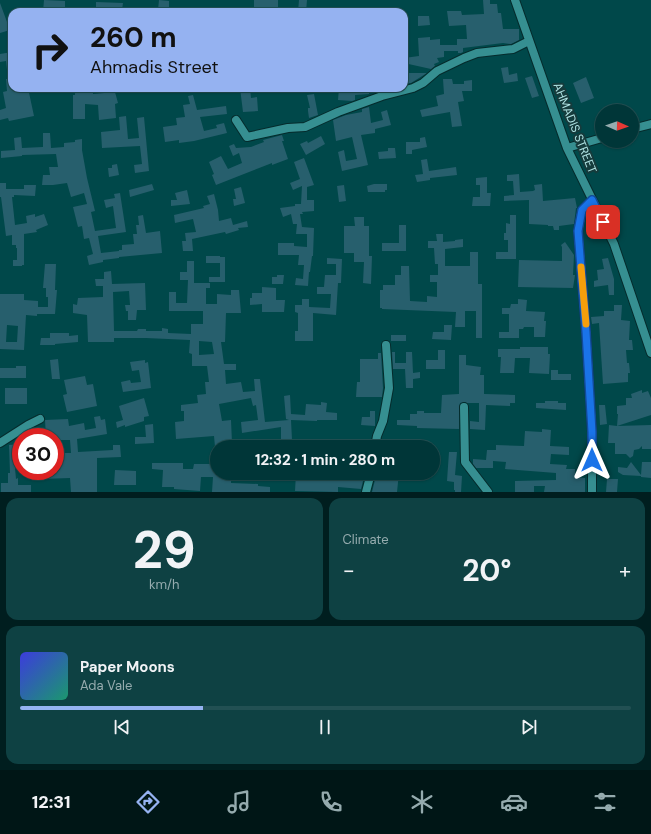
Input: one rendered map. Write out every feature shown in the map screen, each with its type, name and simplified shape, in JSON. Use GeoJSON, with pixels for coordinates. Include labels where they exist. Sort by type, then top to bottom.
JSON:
{"type":"FeatureCollection","features":[{"type":"Feature","properties":{"kind":"street","name":"AHMADIS STREET"},"geometry":{"type":"LineString","coordinates":[[514,0],[567,148],[614,244],[651,353]]}},
{"type":"Feature","properties":{"kind":"street"},"geometry":{"type":"LineString","coordinates":[[408,90],[424,83],[437,71],[476,53],[514,49],[529,41]]}},
{"type":"Feature","properties":{"kind":"street"},"geometry":{"type":"LineString","coordinates":[[236,120],[247,137],[288,128],[305,127],[338,112],[382,96],[398,92]]}},
{"type":"Feature","properties":{"kind":"street"},"geometry":{"type":"LineString","coordinates":[[639,127],[651,124]]}},
{"type":"Feature","properties":{"kind":"street"},"geometry":{"type":"LineString","coordinates":[[567,148],[595,140]]}},
{"type":"Feature","properties":{"kind":"street"},"geometry":{"type":"LineString","coordinates":[[592,200],[582,210],[578,231],[592,425],[592,492]]}},
{"type":"Feature","properties":{"kind":"street"},"geometry":{"type":"LineString","coordinates":[[376,440],[383,421],[389,388],[386,345]]}},
{"type":"Feature","properties":{"kind":"street"},"geometry":{"type":"LineString","coordinates":[[464,407],[465,462],[488,492]]}},
{"type":"Feature","properties":{"kind":"street"},"geometry":{"type":"LineString","coordinates":[[0,443],[28,424],[40,419]]}},
{"type":"Feature","properties":{"kind":"street"},"geometry":{"type":"LineString","coordinates":[[366,492],[369,480]]}},
{"type":"Feature","properties":{"kind":"building"},"geometry":{"type":"Polygon","coordinates":[[[44,0],[65,1],[65,8],[43,8],[44,0]]]}},
{"type":"Feature","properties":{"kind":"building"},"geometry":{"type":"Polygon","coordinates":[[[159,0],[169,1],[169,8],[158,8],[159,0]]]}},
{"type":"Feature","properties":{"kind":"building"},"geometry":{"type":"Polygon","coordinates":[[[254,0],[278,0],[278,8],[254,8],[254,0]]]}},
{"type":"Feature","properties":{"kind":"building"},"geometry":{"type":"Polygon","coordinates":[[[299,0],[307,0],[306,8],[298,8],[299,0]]]}},
{"type":"Feature","properties":{"kind":"building"},"geometry":{"type":"Polygon","coordinates":[[[483,0],[490,0],[490,4],[497,4],[498,13],[501,13],[503,29],[519,29],[519,40],[511,44],[503,43],[463,48],[463,52],[461,53],[458,53],[458,51],[444,51],[444,57],[437,58],[439,62],[434,64],[435,66],[431,69],[408,64],[408,57],[419,56],[418,38],[430,37],[430,40],[440,39],[440,45],[457,45],[457,39],[467,39],[466,25],[449,26],[447,11],[461,11],[462,15],[484,14],[483,0]]]}},
{"type":"Feature","properties":{"kind":"building"},"geometry":{"type":"Polygon","coordinates":[[[96,2],[123,3],[122,8],[96,8],[96,2]]]}},
{"type":"Feature","properties":{"kind":"building"},"geometry":{"type":"Polygon","coordinates":[[[0,3],[8,25],[8,31],[0,33],[0,3]]]}},
{"type":"Feature","properties":{"kind":"building"},"geometry":{"type":"Polygon","coordinates":[[[418,16],[429,16],[430,25],[418,26],[418,16]]]}},
{"type":"Feature","properties":{"kind":"building"},"geometry":{"type":"Polygon","coordinates":[[[8,53],[8,78],[6,61],[0,62],[0,54],[8,53]]]}},
{"type":"Feature","properties":{"kind":"building"},"geometry":{"type":"Polygon","coordinates":[[[508,67],[509,75],[517,73],[518,81],[504,83],[501,68],[508,67]]]}},
{"type":"Feature","properties":{"kind":"building"},"geometry":{"type":"Polygon","coordinates":[[[408,73],[427,73],[411,83],[408,83],[408,73]]]}},
{"type":"Feature","properties":{"kind":"building"},"geometry":{"type":"Polygon","coordinates":[[[532,76],[539,96],[532,98],[525,78],[532,76]]]}},
{"type":"Feature","properties":{"kind":"building"},"geometry":{"type":"Polygon","coordinates":[[[586,77],[594,98],[581,103],[573,83],[586,77]]]}},
{"type":"Feature","properties":{"kind":"building"},"geometry":{"type":"Polygon","coordinates":[[[6,79],[8,79],[8,92],[29,92],[34,116],[9,121],[8,118],[0,120],[0,110],[6,108],[3,92],[7,91],[6,79]]]}},
{"type":"Feature","properties":{"kind":"building"},"geometry":{"type":"Polygon","coordinates":[[[443,79],[452,79],[453,84],[464,84],[464,81],[472,80],[472,91],[462,91],[464,101],[458,102],[462,126],[452,127],[450,112],[422,117],[420,110],[438,106],[436,96],[444,94],[443,79]]]}},
{"type":"Feature","properties":{"kind":"building"},"geometry":{"type":"Polygon","coordinates":[[[75,92],[93,92],[93,94],[115,92],[118,103],[115,104],[116,118],[99,120],[98,105],[85,104],[85,119],[73,119],[73,95],[75,95],[75,92]]]}},
{"type":"Feature","properties":{"kind":"building"},"geometry":{"type":"Polygon","coordinates":[[[240,92],[250,92],[251,98],[257,97],[258,111],[243,112],[240,92]]]}},
{"type":"Feature","properties":{"kind":"building"},"geometry":{"type":"Polygon","coordinates":[[[339,92],[369,92],[369,94],[355,95],[355,100],[352,101],[338,100],[339,92]]]}},
{"type":"Feature","properties":{"kind":"building"},"geometry":{"type":"Polygon","coordinates":[[[314,94],[318,115],[309,118],[308,108],[310,108],[307,95],[314,94]]]}},
{"type":"Feature","properties":{"kind":"building"},"geometry":{"type":"Polygon","coordinates":[[[193,95],[197,110],[226,106],[227,114],[200,117],[204,131],[217,128],[216,125],[224,123],[227,133],[194,141],[179,143],[179,140],[165,142],[163,127],[177,125],[176,118],[185,117],[183,105],[190,104],[188,96],[193,95]]]}},
{"type":"Feature","properties":{"kind":"building"},"geometry":{"type":"Polygon","coordinates":[[[369,107],[371,123],[383,120],[381,112],[387,110],[391,125],[375,129],[375,133],[361,135],[368,165],[342,171],[338,152],[344,150],[346,161],[357,159],[352,137],[336,141],[333,120],[346,115],[362,112],[362,109],[369,107]]]}},
{"type":"Feature","properties":{"kind":"building"},"geometry":{"type":"Polygon","coordinates":[[[126,116],[128,139],[139,138],[137,118],[144,117],[149,171],[135,173],[134,165],[142,164],[140,146],[102,148],[101,132],[120,130],[119,117],[126,116]]]}},
{"type":"Feature","properties":{"kind":"building"},"geometry":{"type":"Polygon","coordinates":[[[43,133],[50,133],[51,148],[64,147],[64,143],[75,142],[75,140],[82,139],[82,150],[87,178],[95,211],[91,212],[95,231],[116,228],[113,206],[106,208],[104,200],[115,198],[114,194],[120,193],[126,232],[98,236],[101,253],[119,251],[122,250],[122,245],[134,244],[133,234],[137,234],[136,225],[139,225],[138,216],[143,215],[146,233],[160,231],[162,253],[119,257],[103,260],[103,262],[89,265],[87,256],[93,254],[89,238],[84,239],[82,226],[78,227],[73,207],[87,204],[84,193],[71,197],[67,183],[42,185],[43,175],[50,175],[49,167],[58,167],[56,154],[22,155],[1,158],[1,151],[15,150],[14,138],[21,137],[22,148],[43,147],[43,133]]]}},
{"type":"Feature","properties":{"kind":"building"},"geometry":{"type":"Polygon","coordinates":[[[282,135],[284,141],[282,141],[288,159],[272,165],[272,163],[216,185],[212,175],[214,174],[209,162],[221,156],[228,169],[242,163],[239,153],[233,156],[229,146],[234,144],[236,148],[251,147],[264,142],[263,140],[282,135]]]}},
{"type":"Feature","properties":{"kind":"building"},"geometry":{"type":"Polygon","coordinates":[[[321,136],[325,144],[306,155],[300,144],[307,141],[308,143],[321,136]]]}},
{"type":"Feature","properties":{"kind":"building"},"geometry":{"type":"Polygon","coordinates":[[[425,137],[427,147],[412,150],[412,154],[406,154],[406,142],[420,142],[420,138],[425,137]]]}},
{"type":"Feature","properties":{"kind":"building"},"geometry":{"type":"Polygon","coordinates":[[[388,148],[395,148],[396,158],[379,159],[378,152],[388,151],[388,148]]]}},
{"type":"Feature","properties":{"kind":"building"},"geometry":{"type":"Polygon","coordinates":[[[304,158],[314,185],[307,187],[307,200],[314,200],[314,211],[302,212],[303,214],[300,214],[302,227],[314,228],[313,256],[309,272],[308,286],[295,285],[296,278],[303,279],[304,265],[298,265],[299,255],[278,255],[278,243],[294,243],[294,246],[307,247],[307,234],[296,234],[297,224],[293,224],[291,214],[283,217],[280,208],[301,204],[302,186],[293,190],[290,183],[300,179],[294,162],[304,158]]]}},
{"type":"Feature","properties":{"kind":"building"},"geometry":{"type":"Polygon","coordinates":[[[427,159],[429,171],[456,167],[457,175],[430,178],[430,180],[417,182],[415,175],[423,174],[421,160],[427,159]]]}},
{"type":"Feature","properties":{"kind":"building"},"geometry":{"type":"Polygon","coordinates":[[[117,164],[119,175],[109,177],[108,168],[112,168],[112,165],[117,164]]]}},
{"type":"Feature","properties":{"kind":"building"},"geometry":{"type":"Polygon","coordinates":[[[519,174],[520,192],[533,191],[535,190],[534,185],[542,184],[543,201],[575,198],[577,208],[574,224],[559,226],[559,230],[554,230],[553,226],[529,224],[529,200],[504,201],[504,196],[514,195],[513,181],[507,181],[507,175],[519,174]]]}},
{"type":"Feature","properties":{"kind":"building"},"geometry":{"type":"Polygon","coordinates":[[[487,177],[487,193],[491,193],[490,206],[472,206],[473,197],[480,197],[480,185],[476,185],[476,178],[487,177]]]}},
{"type":"Feature","properties":{"kind":"building"},"geometry":{"type":"Polygon","coordinates":[[[0,183],[6,183],[6,189],[24,189],[24,185],[36,185],[35,196],[14,195],[14,197],[12,197],[15,225],[27,223],[26,216],[35,214],[35,217],[44,214],[48,225],[36,230],[37,232],[24,234],[24,265],[22,266],[13,266],[13,260],[17,260],[17,248],[16,245],[12,245],[12,235],[6,236],[0,197],[0,183]]]}},
{"type":"Feature","properties":{"kind":"building"},"geometry":{"type":"Polygon","coordinates":[[[152,184],[154,190],[130,197],[129,190],[152,184]]]}},
{"type":"Feature","properties":{"kind":"building"},"geometry":{"type":"Polygon","coordinates":[[[374,184],[387,184],[387,190],[385,190],[385,192],[368,192],[367,186],[374,184]]]}},
{"type":"Feature","properties":{"kind":"building"},"geometry":{"type":"Polygon","coordinates":[[[344,185],[346,201],[339,202],[337,186],[344,185]]]}},
{"type":"Feature","properties":{"kind":"building"},"geometry":{"type":"Polygon","coordinates":[[[241,187],[245,203],[234,206],[233,199],[236,199],[234,189],[241,187]]]}},
{"type":"Feature","properties":{"kind":"building"},"geometry":{"type":"Polygon","coordinates":[[[187,190],[190,204],[171,206],[171,200],[177,200],[175,193],[187,190]]]}},
{"type":"Feature","properties":{"kind":"building"},"geometry":{"type":"Polygon","coordinates":[[[214,194],[219,221],[231,218],[233,225],[247,221],[248,227],[238,228],[239,230],[226,234],[225,232],[192,239],[193,251],[183,251],[182,241],[186,241],[185,233],[196,232],[193,219],[175,223],[174,215],[204,208],[203,206],[210,204],[207,196],[214,194]]]}},
{"type":"Feature","properties":{"kind":"building"},"geometry":{"type":"Polygon","coordinates":[[[510,215],[516,215],[516,259],[496,259],[496,252],[508,252],[508,240],[504,240],[504,233],[506,233],[506,223],[510,224],[510,215]]]}},
{"type":"Feature","properties":{"kind":"building"},"geometry":{"type":"Polygon","coordinates":[[[354,217],[364,217],[364,226],[369,226],[369,256],[372,256],[371,284],[363,283],[364,262],[354,262],[354,253],[344,253],[344,226],[355,226],[354,217]]]}},
{"type":"Feature","properties":{"kind":"building"},"geometry":{"type":"Polygon","coordinates":[[[399,225],[406,225],[406,251],[382,251],[382,243],[399,243],[399,225]]]}},
{"type":"Feature","properties":{"kind":"building"},"geometry":{"type":"Polygon","coordinates":[[[436,234],[443,234],[443,242],[463,239],[463,247],[445,249],[445,266],[470,266],[470,252],[478,252],[478,284],[482,284],[482,338],[476,338],[476,311],[465,311],[465,327],[455,327],[456,312],[380,308],[380,290],[383,290],[383,285],[395,285],[395,275],[401,275],[401,266],[409,266],[410,301],[427,302],[427,296],[437,297],[437,282],[430,282],[430,275],[438,275],[438,264],[435,264],[434,248],[428,248],[428,241],[437,241],[436,234]]]}},
{"type":"Feature","properties":{"kind":"building"},"geometry":{"type":"Polygon","coordinates":[[[565,242],[574,255],[573,275],[575,275],[573,288],[518,287],[519,260],[562,261],[561,245],[565,242]]]}},
{"type":"Feature","properties":{"kind":"building"},"geometry":{"type":"Polygon","coordinates":[[[206,256],[225,257],[225,282],[209,282],[209,277],[220,277],[220,263],[206,263],[206,256]]]}},
{"type":"Feature","properties":{"kind":"building"},"geometry":{"type":"Polygon","coordinates":[[[327,258],[342,259],[341,283],[338,283],[336,315],[313,313],[313,341],[295,341],[295,331],[298,331],[298,313],[295,312],[295,305],[302,305],[302,299],[309,299],[309,307],[330,308],[331,294],[317,294],[317,287],[324,287],[325,275],[336,275],[336,264],[327,264],[327,258]]]}},
{"type":"Feature","properties":{"kind":"building"},"geometry":{"type":"Polygon","coordinates":[[[608,258],[614,279],[614,295],[609,295],[608,285],[594,287],[594,281],[598,280],[597,270],[604,269],[602,259],[608,258]]]}},
{"type":"Feature","properties":{"kind":"building"},"geometry":{"type":"Polygon","coordinates":[[[187,261],[194,261],[194,283],[210,283],[210,288],[206,288],[206,304],[217,304],[217,294],[231,295],[231,290],[239,290],[241,313],[226,313],[225,342],[221,342],[224,364],[236,364],[236,370],[225,370],[226,384],[241,382],[243,392],[255,391],[254,379],[260,379],[265,422],[289,420],[286,419],[284,396],[290,395],[291,414],[305,415],[306,404],[321,405],[321,402],[327,403],[326,412],[337,413],[337,420],[291,420],[292,440],[281,440],[281,427],[242,433],[241,422],[258,420],[256,405],[253,406],[251,398],[219,404],[222,421],[231,420],[232,440],[214,440],[214,436],[176,439],[175,422],[184,421],[184,411],[181,411],[181,405],[198,403],[197,395],[206,394],[205,382],[209,382],[207,366],[192,366],[192,354],[189,353],[190,340],[114,338],[114,342],[88,342],[87,315],[73,313],[73,304],[77,305],[78,298],[103,297],[103,286],[96,286],[95,279],[104,279],[104,272],[111,271],[112,284],[145,283],[146,310],[137,310],[136,320],[128,320],[128,311],[126,311],[125,305],[130,305],[129,291],[113,292],[114,331],[137,331],[138,329],[146,329],[146,331],[162,331],[162,328],[168,329],[168,333],[191,334],[191,324],[203,324],[203,311],[169,311],[169,292],[176,292],[176,303],[187,303],[188,280],[180,280],[180,272],[187,272],[187,261]],[[199,341],[199,355],[214,354],[212,342],[199,341]]]}},
{"type":"Feature","properties":{"kind":"building"},"geometry":{"type":"Polygon","coordinates":[[[45,264],[56,264],[55,290],[57,290],[55,314],[37,314],[37,316],[26,315],[24,350],[0,349],[0,294],[24,294],[24,300],[38,301],[38,307],[48,307],[46,288],[43,288],[45,264]],[[7,325],[6,342],[17,342],[18,326],[7,325]]]}},
{"type":"Feature","properties":{"kind":"building"},"geometry":{"type":"Polygon","coordinates":[[[277,275],[284,275],[283,284],[272,284],[272,277],[277,277],[277,275]]]}},
{"type":"Feature","properties":{"kind":"building"},"geometry":{"type":"Polygon","coordinates":[[[262,287],[276,288],[276,300],[285,300],[284,312],[262,312],[262,304],[250,305],[252,293],[262,293],[262,287]]]}},
{"type":"Feature","properties":{"kind":"building"},"geometry":{"type":"Polygon","coordinates":[[[518,299],[527,300],[526,311],[545,312],[545,337],[534,337],[534,327],[524,327],[523,329],[519,329],[519,338],[499,338],[499,332],[509,332],[509,314],[502,314],[502,308],[510,308],[511,304],[518,304],[518,299]]]}},
{"type":"Feature","properties":{"kind":"building"},"geometry":{"type":"Polygon","coordinates":[[[614,305],[622,305],[621,320],[630,321],[629,340],[632,340],[633,350],[626,350],[627,363],[629,363],[630,373],[628,373],[628,382],[603,384],[599,323],[592,324],[591,317],[604,316],[604,311],[614,311],[614,305]]]}},
{"type":"Feature","properties":{"kind":"building"},"geometry":{"type":"Polygon","coordinates":[[[444,325],[452,325],[451,340],[432,339],[433,332],[444,332],[444,325]]]}},
{"type":"Feature","properties":{"kind":"building"},"geometry":{"type":"Polygon","coordinates":[[[50,333],[69,333],[69,336],[78,335],[78,342],[40,345],[41,338],[50,338],[50,333]]]}},
{"type":"Feature","properties":{"kind":"building"},"geometry":{"type":"Polygon","coordinates":[[[391,335],[406,335],[406,341],[391,341],[391,335]]]}},
{"type":"Feature","properties":{"kind":"building"},"geometry":{"type":"Polygon","coordinates":[[[520,347],[548,347],[548,354],[550,354],[549,374],[529,373],[530,358],[515,358],[514,373],[500,373],[501,357],[498,357],[498,349],[520,349],[520,347]]]}},
{"type":"Feature","properties":{"kind":"building"},"geometry":{"type":"Polygon","coordinates":[[[438,350],[445,350],[445,369],[426,369],[426,360],[438,360],[438,350]]]}},
{"type":"Feature","properties":{"kind":"building"},"geometry":{"type":"Polygon","coordinates":[[[392,352],[395,352],[395,363],[406,363],[406,352],[412,352],[413,373],[420,372],[420,378],[413,379],[413,388],[406,388],[405,369],[393,369],[392,352]]]}},
{"type":"Feature","properties":{"kind":"building"},"geometry":{"type":"Polygon","coordinates":[[[378,353],[381,353],[383,388],[382,397],[356,397],[357,382],[360,382],[360,359],[378,359],[378,353]]]}},
{"type":"Feature","properties":{"kind":"building"},"geometry":{"type":"Polygon","coordinates":[[[459,355],[466,355],[466,365],[481,367],[480,375],[484,375],[484,394],[515,395],[515,403],[510,403],[510,406],[486,405],[485,430],[470,429],[470,421],[479,422],[479,403],[464,402],[460,403],[459,407],[459,429],[417,428],[417,426],[397,425],[397,420],[410,420],[410,414],[417,414],[417,411],[424,411],[424,413],[441,413],[442,395],[459,394],[459,355]]]}},
{"type":"Feature","properties":{"kind":"building"},"geometry":{"type":"Polygon","coordinates":[[[58,359],[60,379],[52,379],[50,360],[58,359]]]}},
{"type":"Feature","properties":{"kind":"building"},"geometry":{"type":"Polygon","coordinates":[[[145,360],[145,363],[148,362],[151,388],[123,392],[121,382],[130,380],[131,383],[141,382],[139,370],[132,371],[130,362],[145,360]]]}},
{"type":"Feature","properties":{"kind":"building"},"geometry":{"type":"Polygon","coordinates":[[[16,366],[26,366],[26,378],[0,378],[0,368],[16,368],[16,366]]]}},
{"type":"Feature","properties":{"kind":"building"},"geometry":{"type":"Polygon","coordinates":[[[551,370],[558,370],[558,374],[571,374],[571,380],[551,380],[551,370]]]}},
{"type":"Feature","properties":{"kind":"building"},"geometry":{"type":"Polygon","coordinates":[[[85,376],[87,385],[93,384],[97,406],[67,412],[63,395],[67,394],[64,380],[85,376]]]}},
{"type":"Feature","properties":{"kind":"building"},"geometry":{"type":"Polygon","coordinates":[[[5,388],[27,388],[27,404],[5,404],[5,388]]]}},
{"type":"Feature","properties":{"kind":"building"},"geometry":{"type":"Polygon","coordinates":[[[642,390],[642,393],[648,391],[651,398],[651,415],[617,426],[617,406],[626,405],[626,398],[632,398],[631,394],[642,390]]]}},
{"type":"Feature","properties":{"kind":"building"},"geometry":{"type":"Polygon","coordinates":[[[144,398],[149,416],[144,417],[144,421],[117,428],[116,422],[123,420],[119,406],[144,398]]]}},
{"type":"Feature","properties":{"kind":"building"},"geometry":{"type":"Polygon","coordinates":[[[545,401],[558,401],[558,403],[566,403],[566,410],[536,408],[536,403],[545,403],[545,401]]]}},
{"type":"Feature","properties":{"kind":"building"},"geometry":{"type":"Polygon","coordinates":[[[599,405],[605,405],[607,424],[600,425],[599,405]]]}},
{"type":"Feature","properties":{"kind":"building"},"geometry":{"type":"Polygon","coordinates":[[[370,411],[375,411],[375,426],[361,425],[362,417],[370,417],[370,411]]]}},
{"type":"Feature","properties":{"kind":"building"},"geometry":{"type":"Polygon","coordinates":[[[100,416],[101,420],[105,419],[107,434],[77,439],[78,452],[113,450],[113,445],[120,445],[121,457],[97,458],[97,492],[71,492],[70,478],[64,478],[64,453],[71,453],[70,440],[64,440],[64,428],[45,428],[45,420],[68,419],[69,426],[84,423],[85,430],[96,428],[94,417],[100,416]]]}},
{"type":"Feature","properties":{"kind":"building"},"geometry":{"type":"Polygon","coordinates":[[[153,424],[154,443],[135,444],[135,437],[146,437],[145,425],[153,424]]]}},
{"type":"Feature","properties":{"kind":"building"},"geometry":{"type":"Polygon","coordinates":[[[609,425],[651,425],[651,449],[642,449],[642,446],[639,449],[634,450],[633,456],[630,458],[626,454],[615,454],[615,443],[608,443],[609,425]]]}},
{"type":"Feature","properties":{"kind":"building"},"geometry":{"type":"Polygon","coordinates":[[[542,429],[551,430],[550,446],[569,447],[569,455],[551,454],[550,464],[567,465],[566,469],[575,469],[575,477],[585,478],[585,492],[544,492],[545,486],[534,486],[534,492],[515,492],[515,481],[556,480],[556,473],[505,469],[506,462],[493,461],[493,468],[476,468],[473,464],[473,459],[486,460],[487,450],[496,450],[496,445],[524,446],[525,431],[542,432],[542,429]]]}},
{"type":"Feature","properties":{"kind":"building"},"geometry":{"type":"Polygon","coordinates":[[[9,445],[12,445],[12,480],[18,480],[18,485],[31,485],[31,492],[1,492],[1,483],[8,483],[8,473],[10,473],[9,445]]]}},
{"type":"Feature","properties":{"kind":"building"},"geometry":{"type":"Polygon","coordinates":[[[449,452],[457,452],[455,475],[462,476],[461,492],[455,492],[454,482],[447,481],[449,452]]]}},
{"type":"Feature","properties":{"kind":"building"},"geometry":{"type":"Polygon","coordinates":[[[631,462],[641,475],[642,462],[651,462],[651,478],[623,475],[618,472],[618,467],[627,468],[631,462]]]}},
{"type":"Feature","properties":{"kind":"building"},"geometry":{"type":"Polygon","coordinates":[[[152,463],[183,463],[183,469],[193,469],[194,464],[210,464],[210,477],[201,477],[200,491],[174,489],[174,487],[162,487],[163,470],[152,469],[152,463]]]}},
{"type":"Feature","properties":{"kind":"building"},"geometry":{"type":"Polygon","coordinates":[[[115,470],[136,471],[136,485],[114,485],[115,470]]]}},
{"type":"Feature","properties":{"kind":"building"},"geometry":{"type":"Polygon","coordinates":[[[607,479],[618,479],[617,492],[606,492],[607,479]]]}},
{"type":"Feature","properties":{"kind":"building"},"geometry":{"type":"Polygon","coordinates":[[[213,480],[231,480],[231,483],[258,484],[258,486],[270,487],[270,492],[212,492],[213,480]]]}},
{"type":"Feature","properties":{"kind":"building"},"geometry":{"type":"Polygon","coordinates":[[[296,480],[363,480],[361,489],[338,487],[338,492],[295,491],[296,480]]]}},
{"type":"Feature","properties":{"kind":"building"},"geometry":{"type":"Polygon","coordinates":[[[375,480],[398,480],[397,492],[372,492],[375,480]]]}},
{"type":"Feature","properties":{"kind":"slow traffic"},"geometry":{"type":"LineString","coordinates":[[581,267],[586,324]]}},
{"type":"Feature","properties":{"kind":"route"},"geometry":{"type":"LineString","coordinates":[[592,460],[592,432],[586,332],[578,231],[582,210],[592,200],[603,222]]}}]}
